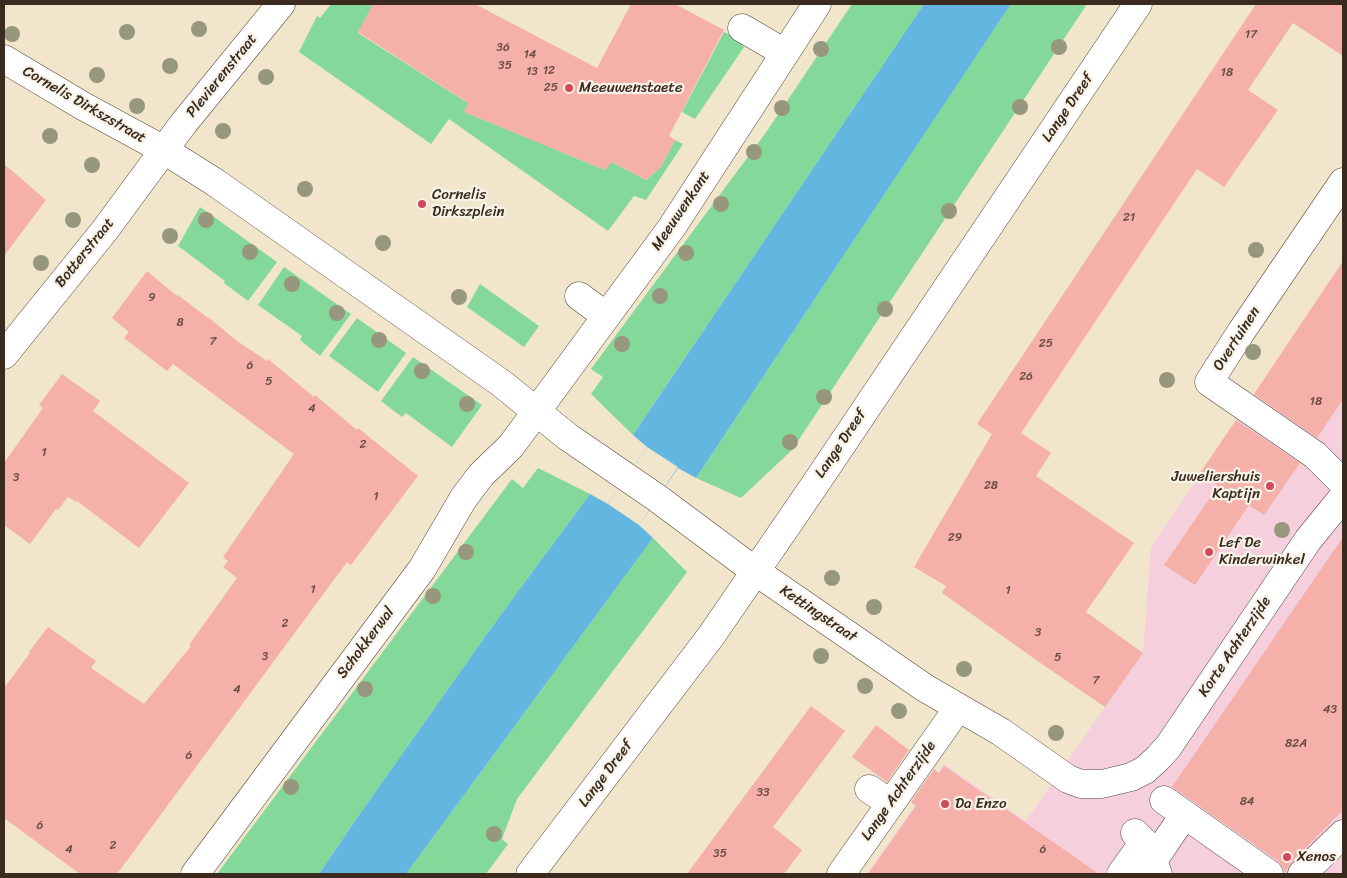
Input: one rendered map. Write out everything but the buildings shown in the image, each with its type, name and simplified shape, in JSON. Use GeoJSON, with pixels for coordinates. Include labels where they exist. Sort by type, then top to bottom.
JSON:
{"type":"FeatureCollection","features":[{"type":"Feature","properties":{"kind":"street","name":"Meeuwenkant"},"geometry":{"type":"LineString","coordinates":[[536,412],[672,227],[817,4]]}},
{"type":"Feature","properties":{"kind":"street","name":"Lange Dreef"},"geometry":{"type":"LineString","coordinates":[[530,874],[711,636],[1138,4]]}},
{"type":"Feature","properties":{"kind":"street","name":"Plevierenstraat"},"geometry":{"type":"LineString","coordinates":[[164,150],[227,87],[268,8]]}},
{"type":"Feature","properties":{"kind":"street"},"geometry":{"type":"LineString","coordinates":[[742,28],[785,53]]}},
{"type":"Feature","properties":{"kind":"street","name":"Cornelis Dirkszstraat"},"geometry":{"type":"LineString","coordinates":[[4,59],[83,106],[164,150]]}},
{"type":"Feature","properties":{"kind":"street"},"geometry":{"type":"LineString","coordinates":[[164,150],[216,183],[428,331],[506,386],[536,412]]}},
{"type":"Feature","properties":{"kind":"street","name":"Botterstraat"},"geometry":{"type":"LineString","coordinates":[[4,355],[117,214],[164,150]]}},
{"type":"Feature","properties":{"kind":"street","name":"Overtuinen"},"geometry":{"type":"LineString","coordinates":[[1343,182],[1208,382],[1315,455],[1343,483]]}},
{"type":"Feature","properties":{"kind":"street"},"geometry":{"type":"LineString","coordinates":[[579,296],[606,316]]}},
{"type":"Feature","properties":{"kind":"street","name":"Kettingstraat"},"geometry":{"type":"LineString","coordinates":[[536,412],[755,571],[925,688],[1001,732],[1068,779],[1081,784],[1115,781]]}},
{"type":"Feature","properties":{"kind":"street","name":"Schokkerwal"},"geometry":{"type":"LineString","coordinates":[[195,874],[422,568],[463,499],[481,475],[511,446],[536,412]]}},
{"type":"Feature","properties":{"kind":"street","name":"Korte Achterzijde"},"geometry":{"type":"LineString","coordinates":[[1115,781],[1131,777],[1145,770],[1168,747],[1308,540],[1343,498]]}},
{"type":"Feature","properties":{"kind":"street","name":"Lange Achterzijde"},"geometry":{"type":"LineString","coordinates":[[841,874],[958,708]]}},
{"type":"Feature","properties":{"kind":"street"},"geometry":{"type":"LineString","coordinates":[[1118,873],[1147,857],[1174,808],[1269,874]]}},
{"type":"Feature","properties":{"kind":"street"},"geometry":{"type":"LineString","coordinates":[[1302,874],[1343,834]]}},
{"type":"Feature","properties":{"kind":"shaded area"},"geometry":{"type":"Polygon","coordinates":[[[1343,263],[1343,874],[867,874],[944,764],[1026,821],[1143,652],[1151,547],[1343,263]]]}},
{"type":"Feature","properties":{"kind":"green space"},"geometry":{"type":"Polygon","coordinates":[[[331,4],[373,4],[358,33],[474,107],[465,112],[605,170],[608,160],[646,180],[661,167],[675,140],[683,144],[646,200],[634,196],[608,231],[449,119],[431,144],[299,52],[317,16],[320,18],[331,4]]]}},
{"type":"Feature","properties":{"kind":"green space"},"geometry":{"type":"Polygon","coordinates":[[[852,4],[924,4],[633,435],[591,394],[603,377],[591,369],[767,131],[852,4]]]}},
{"type":"Feature","properties":{"kind":"green space"},"geometry":{"type":"Polygon","coordinates":[[[1011,4],[1087,4],[792,450],[741,498],[696,478],[1011,4]]]}},
{"type":"Feature","properties":{"kind":"green space"},"geometry":{"type":"Polygon","coordinates":[[[724,32],[737,37],[744,47],[695,119],[682,112],[724,32]]]}},
{"type":"Feature","properties":{"kind":"green space"},"geometry":{"type":"Polygon","coordinates":[[[200,207],[277,262],[248,301],[224,283],[225,281],[178,246],[200,207]]]}},
{"type":"Feature","properties":{"kind":"green space"},"geometry":{"type":"Polygon","coordinates":[[[284,267],[351,314],[320,356],[300,340],[302,336],[258,305],[284,267]]]}},
{"type":"Feature","properties":{"kind":"green space"},"geometry":{"type":"Polygon","coordinates":[[[480,284],[539,326],[524,347],[467,307],[480,284]]]}},
{"type":"Feature","properties":{"kind":"green space"},"geometry":{"type":"Polygon","coordinates":[[[357,318],[406,353],[378,392],[329,356],[357,318]]]}},
{"type":"Feature","properties":{"kind":"green space"},"geometry":{"type":"Polygon","coordinates":[[[413,357],[482,405],[452,447],[406,413],[402,417],[381,401],[413,357]]]}},
{"type":"Feature","properties":{"kind":"green space"},"geometry":{"type":"Polygon","coordinates":[[[538,468],[590,494],[499,617],[319,874],[217,874],[512,479],[523,488],[538,468]]]}},
{"type":"Feature","properties":{"kind":"green space"},"geometry":{"type":"Polygon","coordinates":[[[653,538],[687,572],[517,799],[502,839],[508,844],[486,874],[406,874],[653,538]]]}},
{"type":"Feature","properties":{"kind":"water"},"geometry":{"type":"Polygon","coordinates":[[[924,4],[1011,4],[696,478],[678,468],[639,525],[653,538],[406,874],[319,874],[499,617],[590,494],[608,504],[647,447],[633,435],[924,4]]]}},
{"type":"Feature","properties":{"kind":"pier"},"geometry":{"type":"Polygon","coordinates":[[[647,447],[678,467],[639,525],[608,504],[647,447]]]}},
{"type":"Feature","properties":{"kind":"place","name":"Meeuwenstaete"},"geometry":{"type":"Point","coordinates":[569,88]}},
{"type":"Feature","properties":{"kind":"place","name":"Cornelis Dirkszplein"},"geometry":{"type":"Point","coordinates":[422,204]}},
{"type":"Feature","properties":{"kind":"place","name":"Juweliershuis Kaptijn"},"geometry":{"type":"Point","coordinates":[1270,486]}},
{"type":"Feature","properties":{"kind":"place","name":"Lef De Kinderwinkel"},"geometry":{"type":"Point","coordinates":[1209,552]}},
{"type":"Feature","properties":{"kind":"place","name":"Da Enzo"},"geometry":{"type":"Point","coordinates":[945,804]}},
{"type":"Feature","properties":{"kind":"place","name":"Xenos"},"geometry":{"type":"Point","coordinates":[1287,857]}}]}
